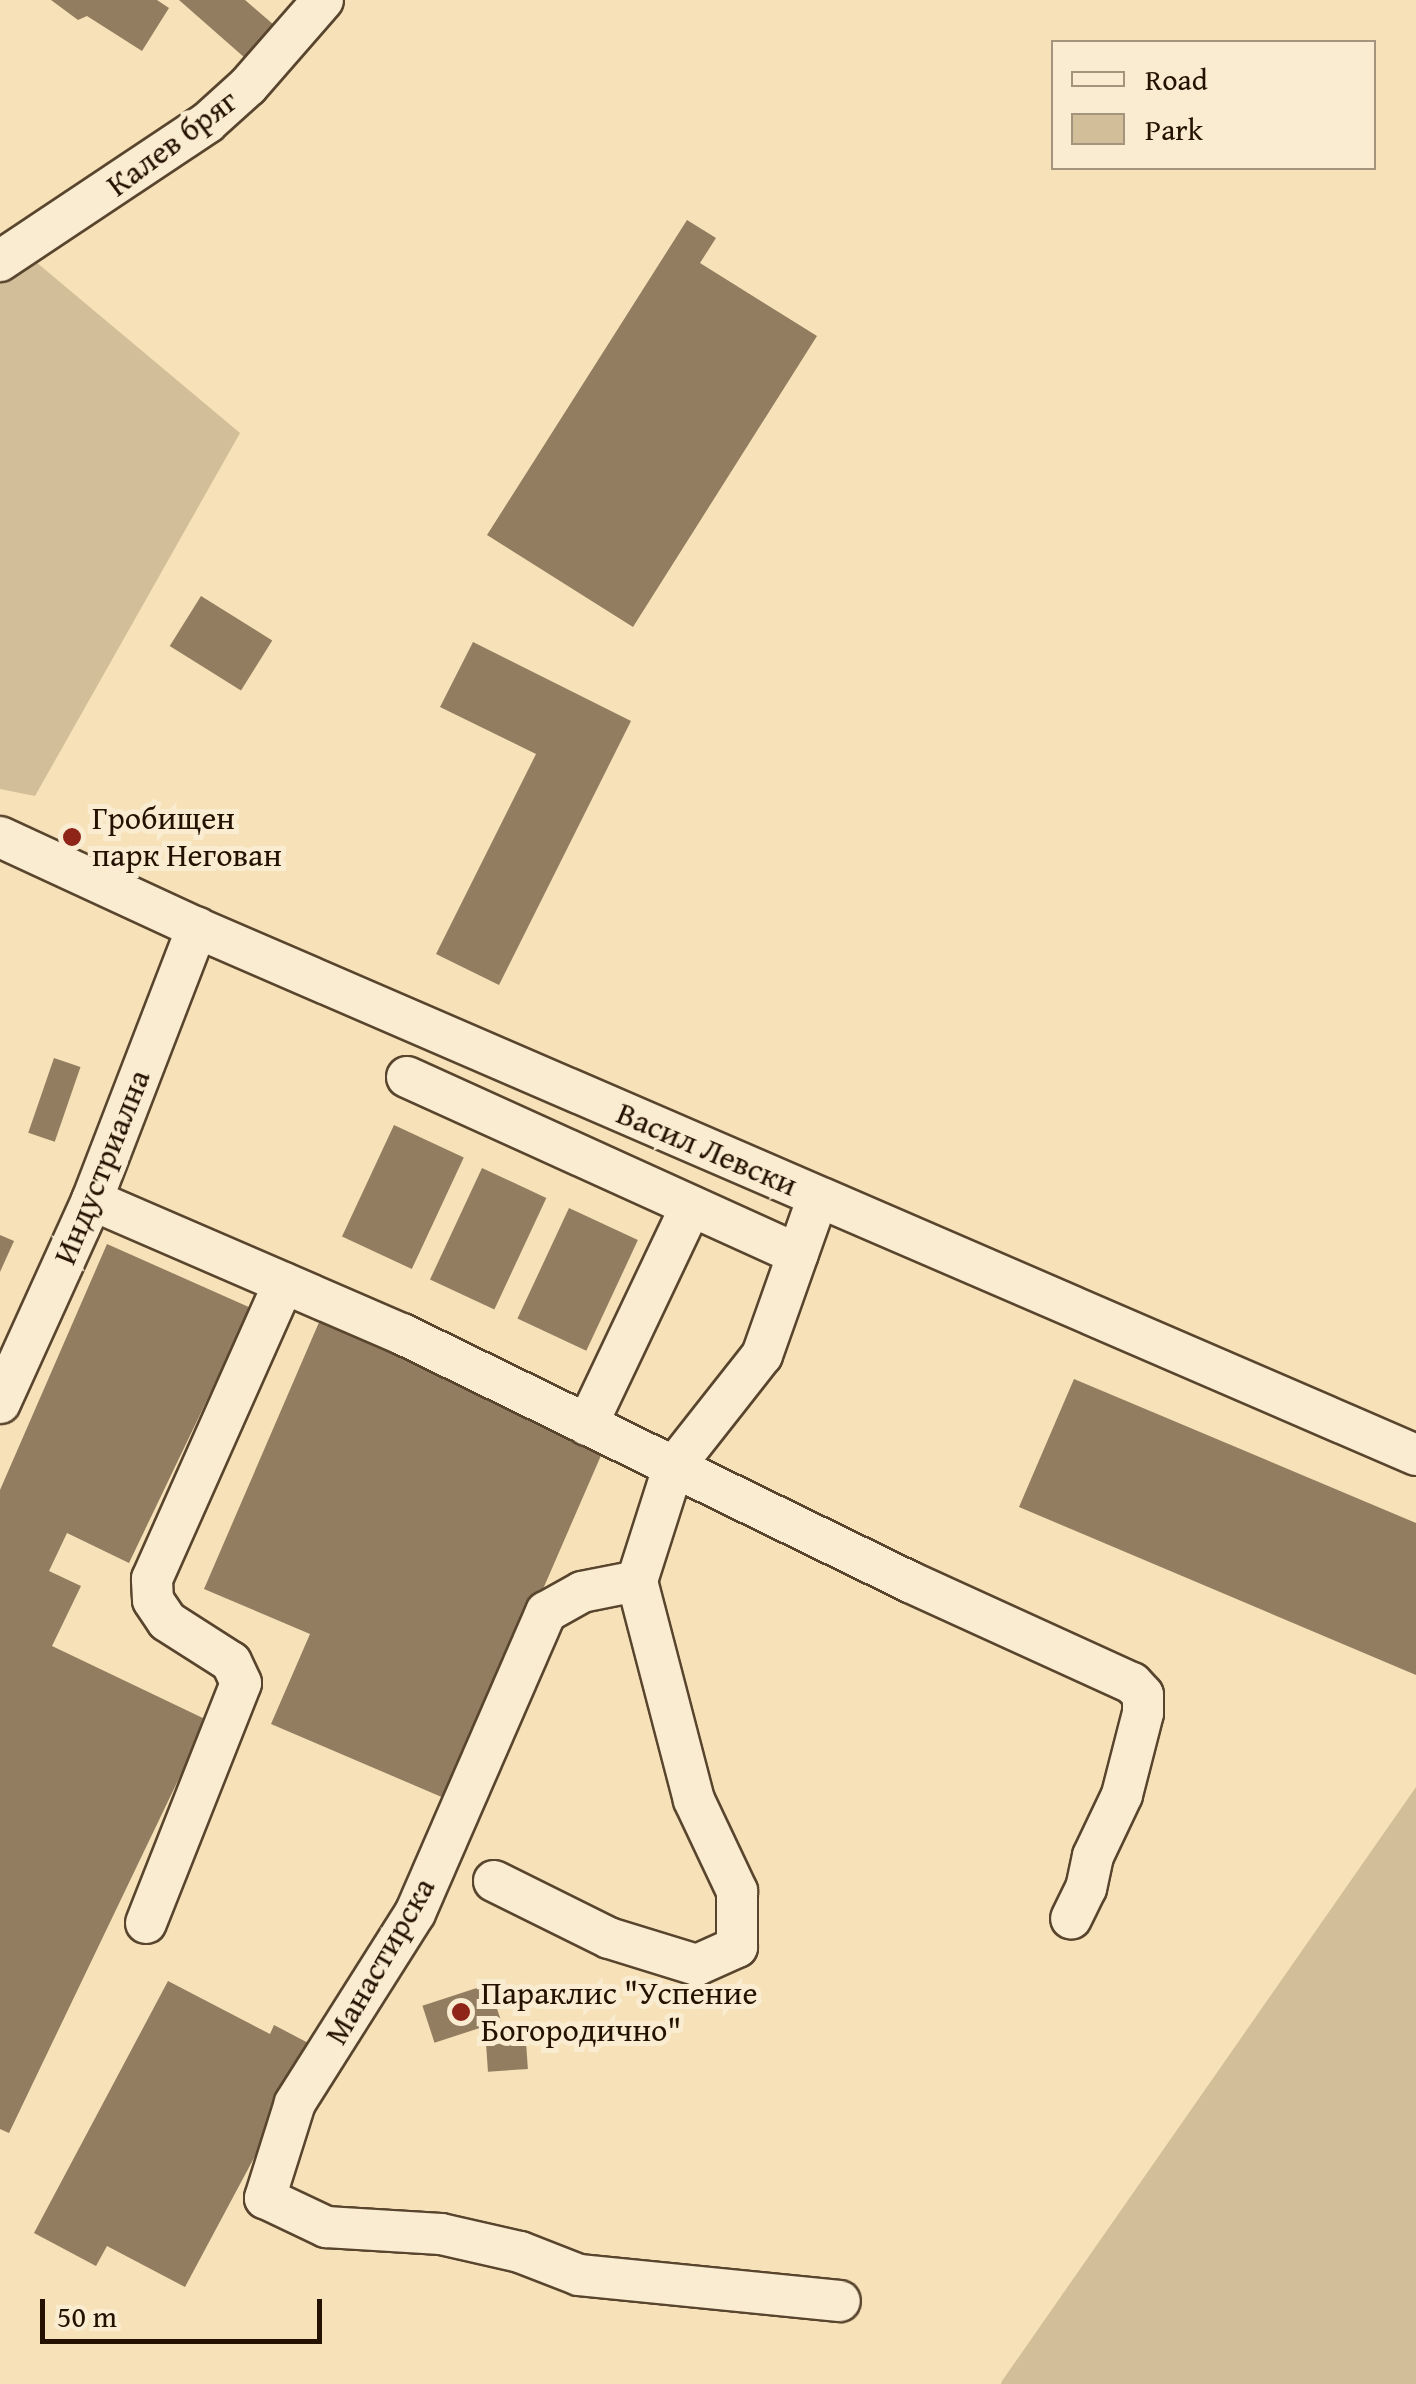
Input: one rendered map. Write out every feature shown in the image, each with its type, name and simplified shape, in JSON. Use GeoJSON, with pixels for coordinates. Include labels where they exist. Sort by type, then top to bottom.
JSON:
{"type":"FeatureCollection","features":[{"type":"Feature","properties":{"kind":"street","name":"Калев бряг"},"geometry":{"type":"LineString","coordinates":[[1,260],[207,123],[248,86],[322,0]]}},
{"type":"Feature","properties":{"kind":"street","name":"Васил Левски"},"geometry":{"type":"LineString","coordinates":[[0,837],[197,928],[1416,1454]]}},
{"type":"Feature","properties":{"kind":"street","name":"Индустриална"},"geometry":{"type":"LineString","coordinates":[[0,1402],[10,1353],[92,1200],[197,928]]}},
{"type":"Feature","properties":{"kind":"street"},"geometry":{"type":"LineString","coordinates":[[407,1077],[798,1254]]}},
{"type":"Feature","properties":{"kind":"street"},"geometry":{"type":"LineString","coordinates":[[494,1880],[608,1938],[697,1965],[737,1948],[737,1892],[694,1800],[637,1581],[673,1468],[762,1355],[818,1197]]}},
{"type":"Feature","properties":{"kind":"street"},"geometry":{"type":"LineString","coordinates":[[92,1200],[402,1334],[673,1468],[1132,1683],[1143,1695],[1122,1796],[1093,1856],[1086,1888],[1071,1919]]}},
{"type":"Feature","properties":{"kind":"street"},"geometry":{"type":"LineString","coordinates":[[587,1425],[691,1206]]}},
{"type":"Feature","properties":{"kind":"street"},"geometry":{"type":"LineString","coordinates":[[146,1923],[241,1682],[231,1662],[167,1621],[153,1600],[152,1579],[284,1283]]}},
{"type":"Feature","properties":{"kind":"street","name":"Манастирска"},"geometry":{"type":"LineString","coordinates":[[637,1581],[582,1592],[546,1612],[415,1914],[295,2104],[265,2198],[326,2228],[441,2234],[520,2252],[579,2275],[840,2302]]}},
{"type":"Feature","properties":{"kind":"green space"},"geometry":{"type":"Polygon","coordinates":[[[36,262],[240,433],[35,796],[0,789],[0,282],[36,262]]]}},
{"type":"Feature","properties":{"kind":"green space"},"geometry":{"type":"Polygon","coordinates":[[[1416,1787],[1416,2384],[1001,2384],[1002,2381],[1416,1787]]]}},
{"type":"Feature","properties":{"kind":"building"},"geometry":{"type":"Polygon","coordinates":[[[51,0],[157,0],[169,8],[142,51],[87,16],[78,20],[51,0]]]}},
{"type":"Feature","properties":{"kind":"building"},"geometry":{"type":"Polygon","coordinates":[[[179,0],[245,0],[274,25],[245,58],[179,0]]]}},
{"type":"Feature","properties":{"kind":"building"},"geometry":{"type":"Polygon","coordinates":[[[687,220],[716,238],[700,263],[817,336],[633,627],[487,535],[687,220]]]}},
{"type":"Feature","properties":{"kind":"building"},"geometry":{"type":"Polygon","coordinates":[[[201,596],[272,641],[241,691],[170,646],[201,596]]]}},
{"type":"Feature","properties":{"kind":"building"},"geometry":{"type":"Polygon","coordinates":[[[473,642],[631,721],[499,985],[436,954],[536,754],[440,707],[473,642]]]}},
{"type":"Feature","properties":{"kind":"building"},"geometry":{"type":"Polygon","coordinates":[[[54,1058],[80,1067],[55,1142],[28,1133],[54,1058]]]}},
{"type":"Feature","properties":{"kind":"building"},"geometry":{"type":"Polygon","coordinates":[[[394,1125],[464,1158],[412,1269],[342,1236],[394,1125]]]}},
{"type":"Feature","properties":{"kind":"building"},"geometry":{"type":"Polygon","coordinates":[[[482,1168],[546,1198],[494,1309],[430,1279],[482,1168]]]}},
{"type":"Feature","properties":{"kind":"building"},"geometry":{"type":"Polygon","coordinates":[[[569,1208],[638,1240],[586,1351],[517,1319],[569,1208]]]}},
{"type":"Feature","properties":{"kind":"building"},"geometry":{"type":"Polygon","coordinates":[[[0,1235],[14,1241],[0,1272],[0,1235]]]}},
{"type":"Feature","properties":{"kind":"building"},"geometry":{"type":"Polygon","coordinates":[[[107,1244],[251,1308],[129,1563],[67,1533],[49,1571],[81,1586],[52,1646],[207,1720],[9,2133],[0,2129],[0,1490],[107,1244]]]}},
{"type":"Feature","properties":{"kind":"building"},"geometry":{"type":"Polygon","coordinates":[[[320,1320],[606,1444],[451,1801],[271,1724],[310,1634],[204,1589],[320,1320]]]}},
{"type":"Feature","properties":{"kind":"building"},"geometry":{"type":"Polygon","coordinates":[[[1074,1379],[1416,1523],[1416,1675],[1019,1507],[1074,1379]]]}},
{"type":"Feature","properties":{"kind":"building"},"geometry":{"type":"Polygon","coordinates":[[[168,1981],[270,2034],[274,2025],[314,2046],[185,2287],[107,2246],[96,2266],[34,2233],[168,1981]]]}},
{"type":"Feature","properties":{"kind":"building","name":"Параклис \"Успение Богородично\""},"geometry":{"type":"Polygon","coordinates":[[[489,1984],[501,2021],[434,2043],[422,2006],[489,1984]]]}},
{"type":"Feature","properties":{"kind":"building"},"geometry":{"type":"Polygon","coordinates":[[[526,2042],[528,2069],[488,2072],[486,2045],[526,2042]]]}},
{"type":"Feature","properties":{"kind":"place","name":"Гробищен парк Негован"},"geometry":{"type":"Point","coordinates":[72,837]}},
{"type":"Feature","properties":{"kind":"place","name":"Параклис \"Успение Богородично\""},"geometry":{"type":"Point","coordinates":[461,2012]}}]}
